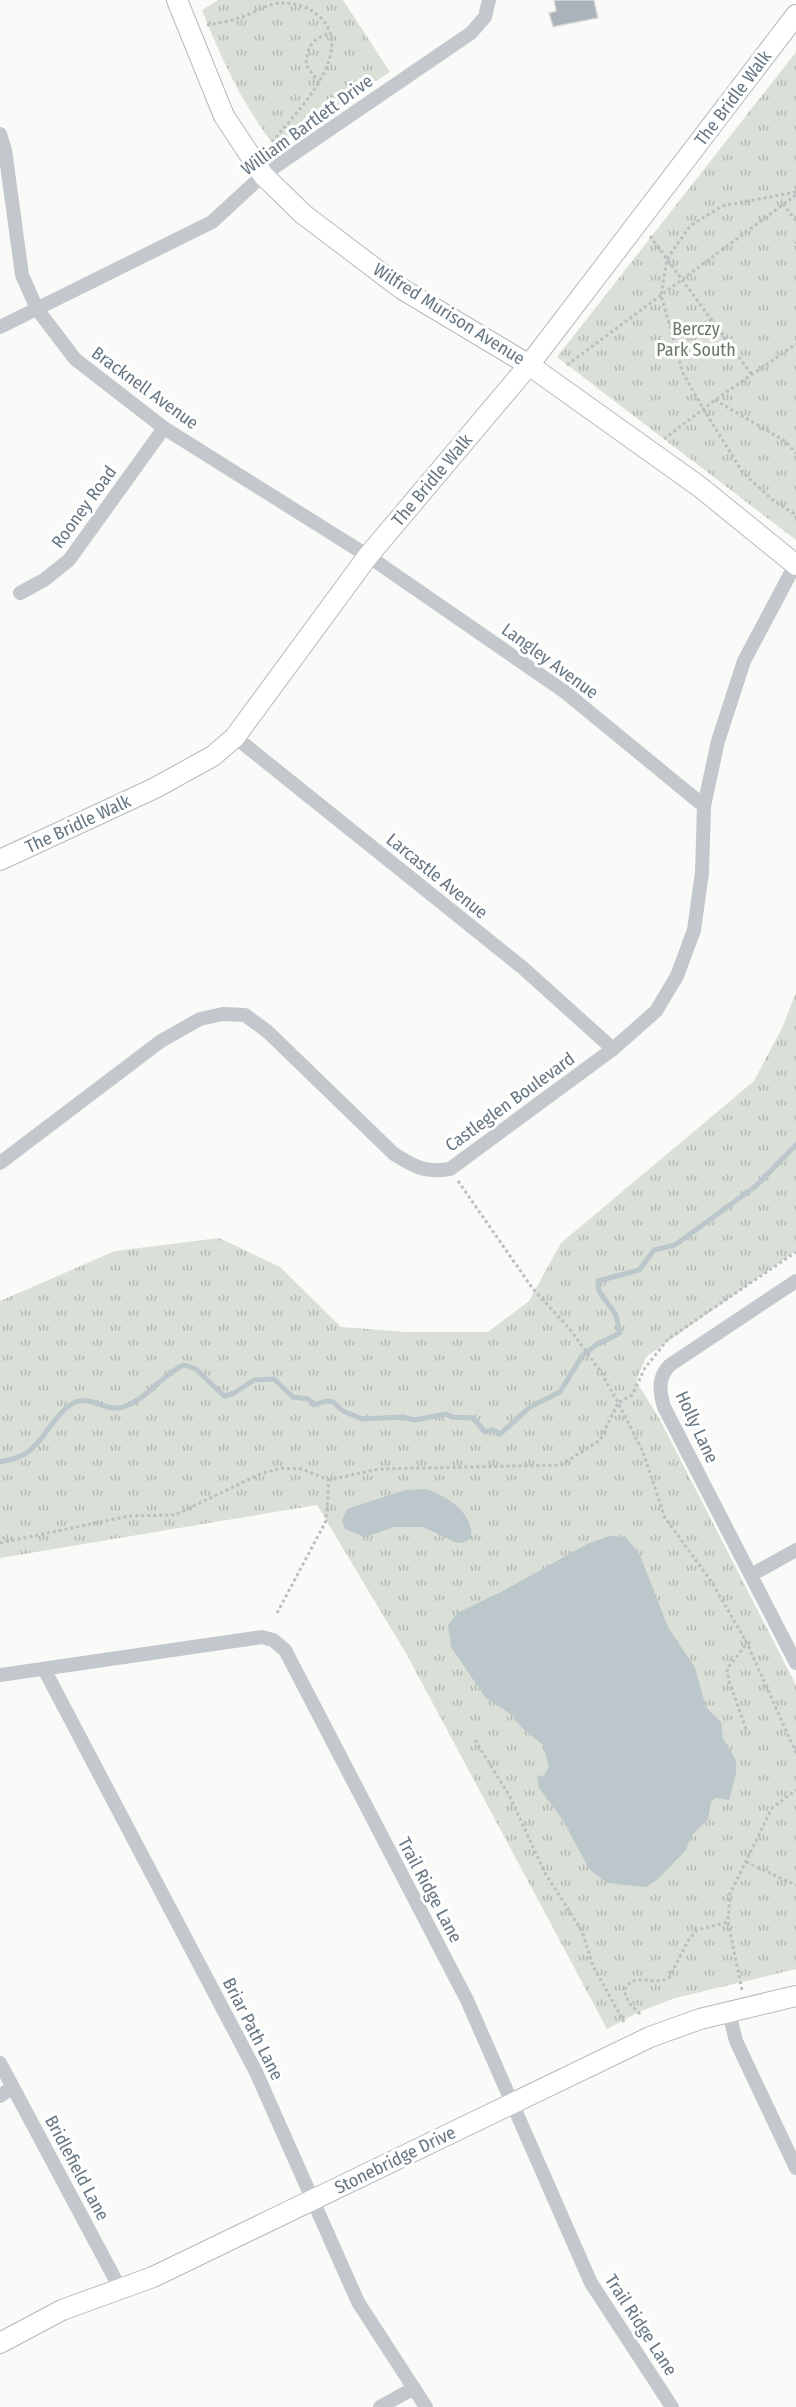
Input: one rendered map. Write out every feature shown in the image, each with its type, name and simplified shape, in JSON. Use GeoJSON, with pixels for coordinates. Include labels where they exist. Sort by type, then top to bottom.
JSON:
{"type":"FeatureCollection","features":[{"type":"Feature","properties":{"kind":"street","name":"Wilfred Murison Avenue"},"geometry":{"type":"LineString","coordinates":[[177,0],[224,116],[263,175],[303,214],[402,289],[529,365],[649,450],[700,487],[796,565]]}},
{"type":"Feature","properties":{"kind":"street","name":"William Bartlett Drive"},"geometry":{"type":"LineString","coordinates":[[0,327],[212,222],[263,175],[471,33],[485,16],[489,0]]}},
{"type":"Feature","properties":{"kind":"street","name":"The Bridle Walk"},"geometry":{"type":"LineString","coordinates":[[0,860],[155,788],[213,756],[235,736],[368,556],[529,365],[796,15]]}},
{"type":"Feature","properties":{"kind":"street","name":"Bracknell Avenue"},"geometry":{"type":"LineString","coordinates":[[0,134],[5,150],[22,275],[37,309],[75,359],[164,428],[368,556]]}},
{"type":"Feature","properties":{"kind":"street","name":"Rooney Road"},"geometry":{"type":"LineString","coordinates":[[20,593],[44,580],[69,560],[164,428]]}},
{"type":"Feature","properties":{"kind":"street","name":"Langley Avenue"},"geometry":{"type":"LineString","coordinates":[[368,556],[565,692],[704,806]]}},
{"type":"Feature","properties":{"kind":"street","name":"Castleglen Boulevard"},"geometry":{"type":"LineString","coordinates":[[0,1163],[161,1041],[200,1018],[223,1014],[245,1015],[268,1032],[394,1154],[416,1167],[432,1172],[450,1169],[613,1049],[656,1011],[677,976],[694,930],[702,873],[704,806],[718,741],[744,661],[796,565]]}},
{"type":"Feature","properties":{"kind":"street","name":"Larcastle Avenue"},"geometry":{"type":"LineString","coordinates":[[235,736],[523,968],[613,1049]]}},
{"type":"Feature","properties":{"kind":"street","name":"Holly Lane"},"geometry":{"type":"LineString","coordinates":[[751,1575],[664,1407],[660,1395],[662,1374],[670,1365],[796,1281]]}},
{"type":"Feature","properties":{"kind":"street"},"geometry":{"type":"LineString","coordinates":[[796,1550],[751,1575],[796,1663]]}},
{"type":"Feature","properties":{"kind":"street","name":"Trail Ridge Lane"},"geometry":{"type":"LineString","coordinates":[[0,1675],[262,1637],[280,1645],[457,1980],[591,2283],[672,2407]]}},
{"type":"Feature","properties":{"kind":"street","name":"Briar Path Lane"},"geometry":{"type":"LineString","coordinates":[[44,1669],[232,2025],[358,2302],[426,2407]]}},
{"type":"Feature","properties":{"kind":"street","name":"Stonebridge Drive"},"geometry":{"type":"LineString","coordinates":[[0,2343],[62,2310],[153,2277],[658,2034],[692,2021],[796,1996]]}},
{"type":"Feature","properties":{"kind":"street"},"geometry":{"type":"LineString","coordinates":[[729,2012],[736,2041],[796,2168]]}},
{"type":"Feature","properties":{"kind":"street","name":"Bridlefield Lane"},"geometry":{"type":"LineString","coordinates":[[0,2063],[121,2290]]}},
{"type":"Feature","properties":{"kind":"street"},"geometry":{"type":"LineString","coordinates":[[0,2096],[13,2087]]}},
{"type":"Feature","properties":{"kind":"street"},"geometry":{"type":"LineString","coordinates":[[380,2407],[414,2388]]}},
{"type":"Feature","properties":{"kind":"path"},"geometry":{"type":"LineString","coordinates":[[205,26],[239,18],[277,3],[296,3],[314,11],[324,21],[330,33],[327,70],[270,144]]}},
{"type":"Feature","properties":{"kind":"path"},"geometry":{"type":"LineString","coordinates":[[319,83],[311,75],[306,65],[306,55],[310,44],[316,38],[330,33]]}},
{"type":"Feature","properties":{"kind":"path"},"geometry":{"type":"LineString","coordinates":[[567,365],[796,193]]}},
{"type":"Feature","properties":{"kind":"path"},"geometry":{"type":"LineString","coordinates":[[796,193],[722,206],[690,226],[668,259],[661,295],[683,373],[704,410],[743,473],[773,500],[796,515]]}},
{"type":"Feature","properties":{"kind":"path"},"geometry":{"type":"LineString","coordinates":[[783,204],[796,220]]}},
{"type":"Feature","properties":{"kind":"path"},"geometry":{"type":"LineString","coordinates":[[639,220],[752,375]]}},
{"type":"Feature","properties":{"kind":"path"},"geometry":{"type":"LineString","coordinates":[[649,450],[715,400],[796,344]]}},
{"type":"Feature","properties":{"kind":"path"},"geometry":{"type":"LineString","coordinates":[[715,400],[785,441],[796,453]]}},
{"type":"Feature","properties":{"kind":"path"},"geometry":{"type":"LineString","coordinates":[[450,1169],[532,1289],[581,1344],[618,1402],[643,1452],[664,1518],[711,1581],[747,1642],[796,1753]]}},
{"type":"Feature","properties":{"kind":"path"},"geometry":{"type":"LineString","coordinates":[[0,1543],[129,1515],[175,1515],[260,1474],[282,1468],[302,1469],[328,1480],[379,1469],[561,1465],[600,1440],[618,1402],[632,1395],[645,1368],[668,1339],[796,1252]]}},
{"type":"Feature","properties":{"kind":"path"},"geometry":{"type":"LineString","coordinates":[[277,1613],[327,1521],[328,1480]]}},
{"type":"Feature","properties":{"kind":"path"},"geometry":{"type":"LineString","coordinates":[[746,1729],[729,1681],[728,1668],[747,1642]]}},
{"type":"Feature","properties":{"kind":"path"},"geometry":{"type":"LineString","coordinates":[[476,1740],[509,1796],[545,1873],[582,1931],[593,1966],[624,2022]]}},
{"type":"Feature","properties":{"kind":"path"},"geometry":{"type":"LineString","coordinates":[[743,1993],[728,1922],[730,1894],[771,1808],[796,1790]]}},
{"type":"Feature","properties":{"kind":"path"},"geometry":{"type":"LineString","coordinates":[[746,1862],[796,1885]]}},
{"type":"Feature","properties":{"kind":"path"},"geometry":{"type":"LineString","coordinates":[[640,2014],[629,2003],[624,1991],[627,1983],[636,1979],[654,1982],[669,1978],[689,1939],[698,1930],[728,1922]]}},
{"type":"Feature","properties":{"kind":"green space"},"geometry":{"type":"Polygon","coordinates":[[[218,0],[343,0],[390,72],[275,147],[252,114],[234,81],[202,10],[218,0]]]}},
{"type":"Feature","properties":{"kind":"green space","name":"Berczy Park South"},"geometry":{"type":"Polygon","coordinates":[[[796,52],[796,540],[557,357],[796,52]]]}},
{"type":"Feature","properties":{"kind":"green space"},"geometry":{"type":"Polygon","coordinates":[[[796,992],[796,1251],[646,1357],[636,1381],[659,1418],[796,1685],[796,1969],[675,1998],[641,2011],[607,2029],[407,1655],[317,1505],[0,1558],[0,1301],[115,1251],[219,1238],[280,1267],[341,1327],[406,1332],[488,1332],[529,1301],[561,1243],[754,1081],[783,1026],[796,992]]]}},
{"type":"Feature","properties":{"kind":"shaded area"},"geometry":{"type":"Polygon","coordinates":[[[427,1489],[451,1501],[464,1513],[471,1529],[471,1538],[463,1543],[455,1542],[423,1527],[394,1527],[365,1537],[345,1529],[342,1520],[347,1509],[405,1490],[427,1489]]]}},
{"type":"Feature","properties":{"kind":"shaded area"},"geometry":{"type":"Polygon","coordinates":[[[609,1536],[625,1537],[639,1553],[668,1627],[695,1668],[706,1707],[721,1722],[723,1738],[736,1760],[736,1774],[729,1800],[715,1798],[711,1802],[708,1819],[691,1836],[686,1850],[657,1880],[646,1887],[607,1883],[589,1869],[563,1820],[539,1788],[537,1775],[543,1777],[549,1767],[543,1745],[521,1727],[512,1715],[485,1697],[451,1647],[448,1625],[459,1612],[505,1590],[587,1544],[609,1536]]]}},
{"type":"Feature","properties":{"kind":"building"},"geometry":{"type":"Polygon","coordinates":[[[554,0],[594,0],[598,18],[553,27],[549,13],[556,11],[554,0]]]}},
{"type":"Feature","properties":{"kind":"waterway"},"geometry":{"type":"LineString","coordinates":[[0,1462],[26,1453],[70,1405],[83,1401],[116,1408],[123,1407],[140,1398],[184,1365],[196,1369],[224,1396],[234,1393],[254,1380],[274,1379],[293,1397],[308,1399],[314,1405],[326,1401],[333,1402],[343,1411],[362,1419],[403,1417],[414,1420],[446,1414],[452,1417],[473,1418],[485,1432],[493,1430],[500,1434],[530,1407],[560,1392],[582,1356],[596,1345],[620,1333],[616,1315],[599,1291],[598,1281],[639,1270],[654,1250],[675,1245],[756,1186],[796,1145]]}}]}
